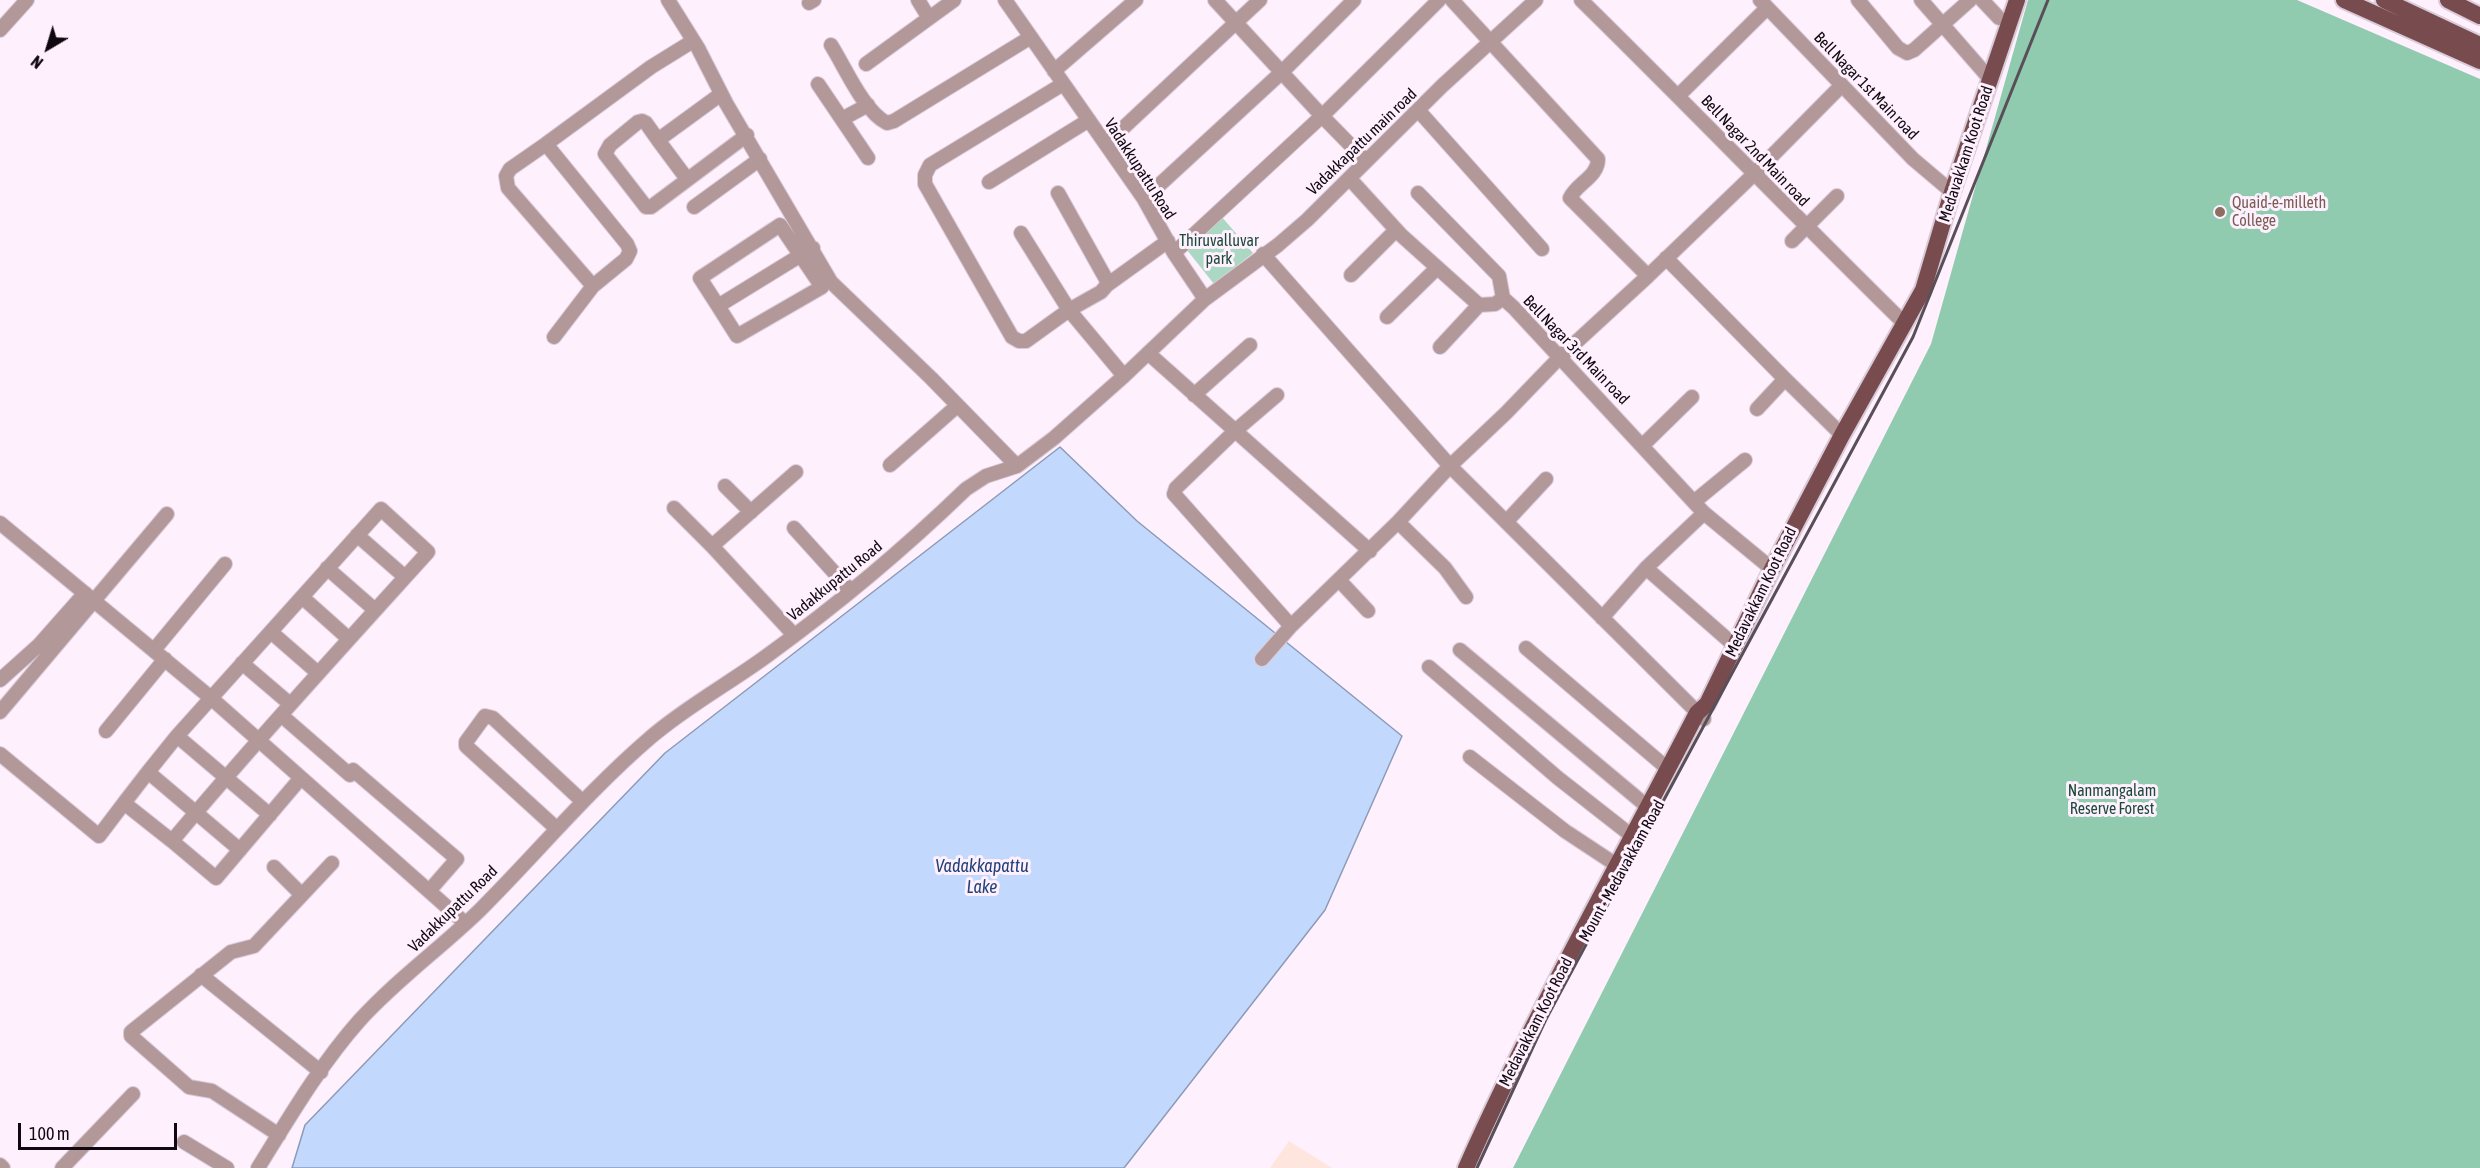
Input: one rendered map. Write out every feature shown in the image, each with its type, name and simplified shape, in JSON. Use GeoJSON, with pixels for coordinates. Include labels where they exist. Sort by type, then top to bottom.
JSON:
{"type":"FeatureCollection","features":[{"type":"Feature","properties":{"kind":"main road","name":"Medavakkam Koot Road"},"geometry":{"type":"LineString","coordinates":[[1466,1168],[1503,1084],[1632,836],[1668,769],[1703,712],[1772,569],[1842,435],[1923,290],[1952,192],[2018,0]]}},
{"type":"Feature","properties":{"kind":"main road"},"geometry":{"type":"LineString","coordinates":[[2344,0],[2480,61]]}},
{"type":"Feature","properties":{"kind":"main road"},"geometry":{"type":"LineString","coordinates":[[2384,0],[2480,45]]}},
{"type":"Feature","properties":{"kind":"main road"},"geometry":{"type":"LineString","coordinates":[[2448,0],[2480,16]]}},
{"type":"Feature","properties":{"kind":"main road","name":"Mount - Medavakkam Road"},"geometry":{"type":"LineString","coordinates":[[1475,1168],[1543,1018],[1703,712]]}},
{"type":"Feature","properties":{"kind":"street"},"geometry":{"type":"LineString","coordinates":[[0,30],[27,0]]}},
{"type":"Feature","properties":{"kind":"street"},"geometry":{"type":"LineString","coordinates":[[668,0],[793,215],[807,252],[827,284],[931,378],[1017,466]]}},
{"type":"Feature","properties":{"kind":"street"},"geometry":{"type":"LineString","coordinates":[[918,0],[929,18]]}},
{"type":"Feature","properties":{"kind":"street"},"geometry":{"type":"LineString","coordinates":[[866,64],[954,0]]}},
{"type":"Feature","properties":{"kind":"street"},"geometry":{"type":"LineString","coordinates":[[1054,71],[1136,0]]}},
{"type":"Feature","properties":{"kind":"street"},"geometry":{"type":"LineString","coordinates":[[1215,0],[1366,161]]}},
{"type":"Feature","properties":{"kind":"street"},"geometry":{"type":"LineString","coordinates":[[1106,144],[1237,24],[1260,0]]}},
{"type":"Feature","properties":{"kind":"street"},"geometry":{"type":"LineString","coordinates":[[1064,84],[930,165],[925,175],[925,184],[1012,337],[1019,341],[1026,341],[1069,310],[1101,292],[1107,285],[1171,247],[1322,116],[1439,0]]}},
{"type":"Feature","properties":{"kind":"street"},"geometry":{"type":"LineString","coordinates":[[1452,0],[1489,43],[1598,159],[1595,172],[1573,192],[1570,198],[1648,276]]}},
{"type":"Feature","properties":{"kind":"street","name":"Vadakkapattu main road"},"geometry":{"type":"LineString","coordinates":[[1205,298],[1278,245],[1307,220],[1418,110],[1536,0]]}},
{"type":"Feature","properties":{"kind":"street","name":"Bell Nagar 2nd Main road"},"geometry":{"type":"LineString","coordinates":[[1581,0],[1678,96],[1753,175],[1905,324]]}},
{"type":"Feature","properties":{"kind":"street"},"geometry":{"type":"LineString","coordinates":[[1859,0],[1898,48],[1907,53],[1914,50],[1970,0]]}},
{"type":"Feature","properties":{"kind":"street"},"geometry":{"type":"LineString","coordinates":[[1921,0],[1990,79]]}},
{"type":"Feature","properties":{"kind":"street"},"geometry":{"type":"LineString","coordinates":[[1983,0],[1999,18]]}},
{"type":"Feature","properties":{"kind":"street"},"geometry":{"type":"LineString","coordinates":[[1144,200],[1282,72],[1352,1]]}},
{"type":"Feature","properties":{"kind":"street","name":"Vadakkupattu Road"},"geometry":{"type":"LineString","coordinates":[[258,1168],[321,1072],[359,1021],[465,923],[582,801],[651,736],[794,635],[850,590],[966,489],[986,476],[1017,466],[1054,438],[1124,376],[1205,298],[1171,247],[1144,200],[1009,2]]}},
{"type":"Feature","properties":{"kind":"street"},"geometry":{"type":"LineString","coordinates":[[1678,96],[1763,3]]}},
{"type":"Feature","properties":{"kind":"street","name":"Bell Nagar 1st Main road"},"geometry":{"type":"LineString","coordinates":[[1763,3],[1913,159],[1952,192]]}},
{"type":"Feature","properties":{"kind":"street"},"geometry":{"type":"LineString","coordinates":[[831,45],[868,105],[878,118],[887,123],[894,121],[1031,37]]}},
{"type":"Feature","properties":{"kind":"street"},"geometry":{"type":"LineString","coordinates":[[593,286],[508,188],[506,176],[510,169],[651,67],[693,41]]}},
{"type":"Feature","properties":{"kind":"street"},"geometry":{"type":"LineString","coordinates":[[818,84],[868,158]]}},
{"type":"Feature","properties":{"kind":"street"},"geometry":{"type":"LineString","coordinates":[[1262,659],[1292,626],[1370,551],[1450,466],[1561,356],[1753,175],[1842,85]]}},
{"type":"Feature","properties":{"kind":"street"},"geometry":{"type":"LineString","coordinates":[[658,140],[721,94]]}},
{"type":"Feature","properties":{"kind":"street"},"geometry":{"type":"LineString","coordinates":[[842,119],[868,105]]}},
{"type":"Feature","properties":{"kind":"street"},"geometry":{"type":"LineString","coordinates":[[1418,110],[1542,249]]}},
{"type":"Feature","properties":{"kind":"street"},"geometry":{"type":"LineString","coordinates":[[989,182],[1089,120]]}},
{"type":"Feature","properties":{"kind":"street"},"geometry":{"type":"LineString","coordinates":[[687,179],[646,123],[642,121],[610,145],[604,154],[646,207],[655,206],[687,179],[747,135]]}},
{"type":"Feature","properties":{"kind":"street"},"geometry":{"type":"LineString","coordinates":[[546,144],[627,244],[630,251],[626,259],[593,286],[554,337]]}},
{"type":"Feature","properties":{"kind":"street"},"geometry":{"type":"LineString","coordinates":[[694,207],[760,159]]}},
{"type":"Feature","properties":{"kind":"street"},"geometry":{"type":"LineString","coordinates":[[1350,178],[1396,230],[1479,305],[1440,347]]}},
{"type":"Feature","properties":{"kind":"street"},"geometry":{"type":"LineString","coordinates":[[1058,193],[1106,279],[1107,285]]}},
{"type":"Feature","properties":{"kind":"street"},"geometry":{"type":"LineString","coordinates":[[1418,193],[1499,276],[1503,298]]}},
{"type":"Feature","properties":{"kind":"street"},"geometry":{"type":"LineString","coordinates":[[1792,241],[1837,196]]}},
{"type":"Feature","properties":{"kind":"street"},"geometry":{"type":"LineString","coordinates":[[793,215],[700,278],[737,336],[827,284]]}},
{"type":"Feature","properties":{"kind":"street"},"geometry":{"type":"LineString","coordinates":[[780,225],[807,252]]}},
{"type":"Feature","properties":{"kind":"street"},"geometry":{"type":"LineString","coordinates":[[1351,275],[1396,230]]}},
{"type":"Feature","properties":{"kind":"street"},"geometry":{"type":"LineString","coordinates":[[1021,233],[1069,310],[1124,376]]}},
{"type":"Feature","properties":{"kind":"street"},"geometry":{"type":"LineString","coordinates":[[718,306],[807,252]]}},
{"type":"Feature","properties":{"kind":"street"},"geometry":{"type":"LineString","coordinates":[[1263,254],[1450,466],[1602,618],[1703,712]]}},
{"type":"Feature","properties":{"kind":"street"},"geometry":{"type":"LineString","coordinates":[[1666,258],[1842,435]]}},
{"type":"Feature","properties":{"kind":"street"},"geometry":{"type":"LineString","coordinates":[[1387,317],[1437,268]]}},
{"type":"Feature","properties":{"kind":"street","name":"Bell Nagar 3rd Main road"},"geometry":{"type":"LineString","coordinates":[[1479,305],[1495,304],[1503,298],[1561,356],[1704,513],[1772,569]]}},
{"type":"Feature","properties":{"kind":"street"},"geometry":{"type":"LineString","coordinates":[[1194,395],[1250,345]]}},
{"type":"Feature","properties":{"kind":"street"},"geometry":{"type":"LineString","coordinates":[[1148,353],[1370,551]]}},
{"type":"Feature","properties":{"kind":"street"},"geometry":{"type":"LineString","coordinates":[[1757,409],[1785,379]]}},
{"type":"Feature","properties":{"kind":"street"},"geometry":{"type":"LineString","coordinates":[[1277,395],[1235,431],[1176,488],[1174,494],[1292,626]]}},
{"type":"Feature","properties":{"kind":"street"},"geometry":{"type":"LineString","coordinates":[[1643,445],[1692,397]]}},
{"type":"Feature","properties":{"kind":"street"},"geometry":{"type":"LineString","coordinates":[[890,465],[957,406]]}},
{"type":"Feature","properties":{"kind":"street"},"geometry":{"type":"LineString","coordinates":[[1695,501],[1745,460]]}},
{"type":"Feature","properties":{"kind":"street"},"geometry":{"type":"LineString","coordinates":[[712,546],[796,472]]}},
{"type":"Feature","properties":{"kind":"street"},"geometry":{"type":"LineString","coordinates":[[1506,522],[1546,479]]}},
{"type":"Feature","properties":{"kind":"street"},"geometry":{"type":"LineString","coordinates":[[725,486],[751,512]]}},
{"type":"Feature","properties":{"kind":"street"},"geometry":{"type":"LineString","coordinates":[[674,508],[794,635]]}},
{"type":"Feature","properties":{"kind":"street"},"geometry":{"type":"LineString","coordinates":[[0,754],[99,836],[177,736],[381,509],[428,552],[257,741],[172,841]]}},
{"type":"Feature","properties":{"kind":"street"},"geometry":{"type":"LineString","coordinates":[[1602,618],[1646,568],[1704,513]]}},
{"type":"Feature","properties":{"kind":"street"},"geometry":{"type":"LineString","coordinates":[[0,680],[89,597],[167,514]]}},
{"type":"Feature","properties":{"kind":"street"},"geometry":{"type":"LineString","coordinates":[[1398,522],[1445,568],[1466,597]]}},
{"type":"Feature","properties":{"kind":"street"},"geometry":{"type":"LineString","coordinates":[[0,523],[211,699],[465,923]]}},
{"type":"Feature","properties":{"kind":"street"},"geometry":{"type":"LineString","coordinates":[[794,528],[850,590]]}},
{"type":"Feature","properties":{"kind":"street"},"geometry":{"type":"LineString","coordinates":[[357,535],[405,577]]}},
{"type":"Feature","properties":{"kind":"street"},"geometry":{"type":"LineString","coordinates":[[106,731],[225,564]]}},
{"type":"Feature","properties":{"kind":"street"},"geometry":{"type":"LineString","coordinates":[[327,568],[375,610]]}},
{"type":"Feature","properties":{"kind":"street"},"geometry":{"type":"LineString","coordinates":[[1646,568],[1735,646]]}},
{"type":"Feature","properties":{"kind":"street"},"geometry":{"type":"LineString","coordinates":[[1339,579],[1368,611]]}},
{"type":"Feature","properties":{"kind":"street"},"geometry":{"type":"LineString","coordinates":[[0,712],[89,597]]}},
{"type":"Feature","properties":{"kind":"street"},"geometry":{"type":"LineString","coordinates":[[302,597],[349,639]]}},
{"type":"Feature","properties":{"kind":"street"},"geometry":{"type":"LineString","coordinates":[[271,632],[318,674]]}},
{"type":"Feature","properties":{"kind":"street"},"geometry":{"type":"LineString","coordinates":[[1526,648],[1668,769]]}},
{"type":"Feature","properties":{"kind":"street"},"geometry":{"type":"LineString","coordinates":[[1460,650],[1648,808]]}},
{"type":"Feature","properties":{"kind":"street"},"geometry":{"type":"LineString","coordinates":[[242,663],[351,775],[354,770],[457,859],[429,891]]}},
{"type":"Feature","properties":{"kind":"street"},"geometry":{"type":"LineString","coordinates":[[1428,667],[1558,778],[1632,836]]}},
{"type":"Feature","properties":{"kind":"street"},"geometry":{"type":"LineString","coordinates":[[556,828],[466,746],[466,742],[485,716],[493,718],[582,801]]}},
{"type":"Feature","properties":{"kind":"street"},"geometry":{"type":"LineString","coordinates":[[177,736],[270,815]]}},
{"type":"Feature","properties":{"kind":"street"},"geometry":{"type":"LineString","coordinates":[[1470,758],[1565,831],[1618,866]]}},
{"type":"Feature","properties":{"kind":"street"},"geometry":{"type":"LineString","coordinates":[[148,772],[240,850]]}},
{"type":"Feature","properties":{"kind":"street"},"geometry":{"type":"LineString","coordinates":[[124,803],[216,878],[300,779]]}},
{"type":"Feature","properties":{"kind":"street"},"geometry":{"type":"LineString","coordinates":[[279,1135],[212,1091],[189,1087],[131,1036],[131,1032],[231,952],[254,946],[332,863]]}},
{"type":"Feature","properties":{"kind":"street"},"geometry":{"type":"LineString","coordinates":[[274,867],[302,895]]}},
{"type":"Feature","properties":{"kind":"street"},"geometry":{"type":"LineString","coordinates":[[201,975],[321,1072]]}},
{"type":"Feature","properties":{"kind":"street"},"geometry":{"type":"LineString","coordinates":[[62,1168],[132,1094]]}},
{"type":"Feature","properties":{"kind":"street"},"geometry":{"type":"LineString","coordinates":[[184,1142],[227,1168]]}},
{"type":"Feature","properties":{"kind":"street"},"geometry":{"type":"LineString","coordinates":[[0,1165],[3,1168]]}},
{"type":"Feature","properties":{"kind":"shaded area"},"geometry":{"type":"Polygon","coordinates":[[[1289,1141],[1332,1168],[1270,1168],[1289,1141]]]}},
{"type":"Feature","properties":{"kind":"green space","name":"Nanmangalam Reserve Forest"},"geometry":{"type":"Polygon","coordinates":[[[2028,0],[2297,0],[2480,79],[2480,1168],[1513,1168],[1931,344],[2028,0]]]}},
{"type":"Feature","properties":{"kind":"green space","name":"Thiruvalluvar park"},"geometry":{"type":"Polygon","coordinates":[[[1221,216],[1253,253],[1214,284],[1187,250],[1221,216]]]}},
{"type":"Feature","properties":{"kind":"water","name":"Vadakkapattu Lake"},"geometry":{"type":"Polygon","coordinates":[[[1060,447],[1137,521],[1402,736],[1325,910],[1124,1168],[292,1168],[305,1125],[665,753],[1060,447]]]}},
{"type":"Feature","properties":{"kind":"railway"},"geometry":{"type":"LineString","coordinates":[[1477,1168],[1546,1019],[1913,337],[2048,0]]}},
{"type":"Feature","properties":{"kind":"place","name":"Quaid-e-milleth College"},"geometry":{"type":"Point","coordinates":[2220,212]}}]}
